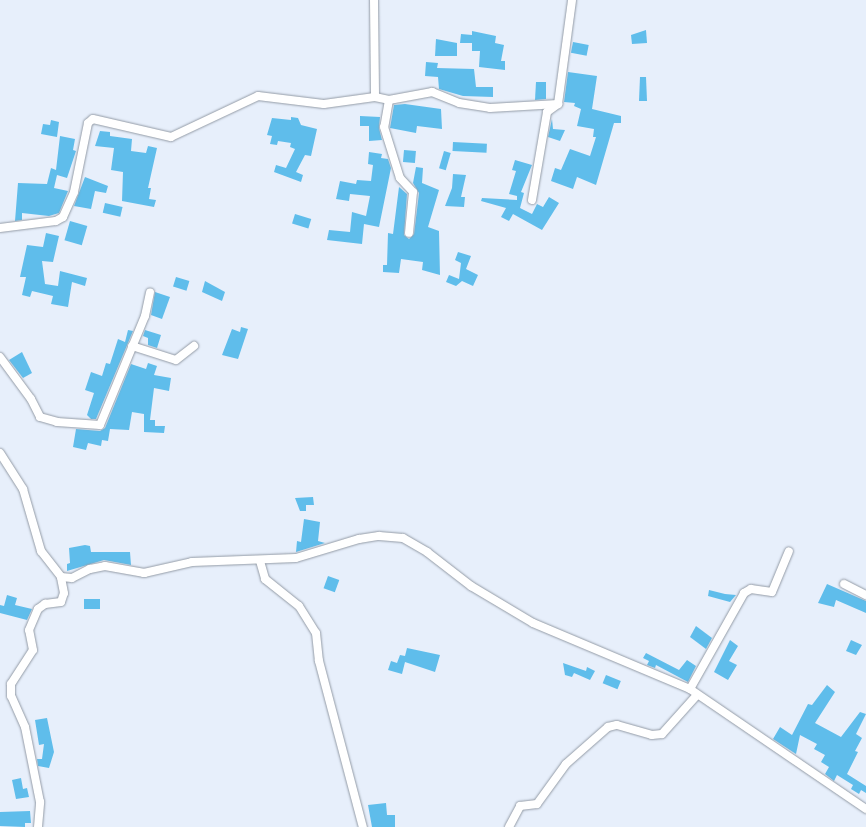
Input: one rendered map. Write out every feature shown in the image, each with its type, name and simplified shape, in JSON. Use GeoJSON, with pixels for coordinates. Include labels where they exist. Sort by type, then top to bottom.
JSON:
{"type":"FeatureCollection","features":[{"type":"Feature","properties":{"kind":"street"},"geometry":{"type":"LineString","coordinates":[[374,0],[375,97]]}},
{"type":"Feature","properties":{"kind":"street"},"geometry":{"type":"LineString","coordinates":[[532,200],[547,112],[558,104],[572,0]]}},
{"type":"Feature","properties":{"kind":"street"},"geometry":{"type":"LineString","coordinates":[[0,228],[56,221],[63,216],[74,192],[91,120],[171,137],[254,96],[324,104],[375,97],[389,100],[432,92],[459,103],[490,108],[558,104]]}},
{"type":"Feature","properties":{"kind":"street"},"geometry":{"type":"LineString","coordinates":[[389,100],[384,127],[400,178],[413,192],[409,233]]}},
{"type":"Feature","properties":{"kind":"street"},"geometry":{"type":"LineString","coordinates":[[0,357],[31,399],[40,417],[57,422],[100,425],[132,346],[150,293]]}},
{"type":"Feature","properties":{"kind":"street"},"geometry":{"type":"LineString","coordinates":[[132,346],[176,360],[194,346]]}},
{"type":"Feature","properties":{"kind":"street"},"geometry":{"type":"LineString","coordinates":[[0,453],[23,489],[41,551],[61,577],[64,593],[61,602],[41,605],[38,609],[29,630],[33,650],[11,684],[11,696],[25,727],[40,802],[38,827]]}},
{"type":"Feature","properties":{"kind":"street"},"geometry":{"type":"LineString","coordinates":[[61,577],[72,578],[90,569],[105,566],[144,573],[192,562],[260,561],[306,556],[368,537],[403,538],[428,552],[471,586],[533,623],[697,694],[864,804]]}},
{"type":"Feature","properties":{"kind":"street"},"geometry":{"type":"LineString","coordinates":[[690,690],[744,592],[751,589],[772,592],[789,551]]}},
{"type":"Feature","properties":{"kind":"street"},"geometry":{"type":"LineString","coordinates":[[260,561],[265,579],[299,606],[316,633],[319,661],[363,827]]}},
{"type":"Feature","properties":{"kind":"street"},"geometry":{"type":"LineString","coordinates":[[844,584],[866,595]]}},
{"type":"Feature","properties":{"kind":"street"},"geometry":{"type":"LineString","coordinates":[[509,827],[518,807],[537,804],[566,764],[608,727],[617,725],[652,735],[662,734],[697,694]]}},
{"type":"Feature","properties":{"kind":"building"},"geometry":{"type":"Polygon","coordinates":[[[646,30],[647,43],[632,44],[631,35],[646,30]]]}},
{"type":"Feature","properties":{"kind":"building"},"geometry":{"type":"Polygon","coordinates":[[[472,31],[496,36],[495,43],[504,45],[501,61],[505,61],[505,70],[479,67],[480,51],[472,51],[472,43],[460,43],[461,34],[472,35],[472,31]]]}},
{"type":"Feature","properties":{"kind":"building"},"geometry":{"type":"Polygon","coordinates":[[[436,39],[457,43],[457,56],[435,56],[436,39]]]}},
{"type":"Feature","properties":{"kind":"building"},"geometry":{"type":"Polygon","coordinates":[[[573,42],[589,45],[587,56],[571,53],[573,42]]]}},
{"type":"Feature","properties":{"kind":"building"},"geometry":{"type":"Polygon","coordinates":[[[426,62],[438,63],[437,68],[474,69],[476,87],[493,87],[493,97],[463,96],[439,89],[438,77],[425,76],[426,62]]]}},
{"type":"Feature","properties":{"kind":"building"},"geometry":{"type":"Polygon","coordinates":[[[568,72],[597,76],[592,109],[621,116],[621,123],[614,123],[596,185],[577,177],[573,189],[551,181],[555,168],[561,170],[570,149],[590,156],[596,137],[593,137],[594,129],[577,126],[581,109],[574,106],[575,103],[564,102],[568,72]]]}},
{"type":"Feature","properties":{"kind":"building"},"geometry":{"type":"Polygon","coordinates":[[[640,77],[646,77],[647,101],[639,101],[640,77]]]}},
{"type":"Feature","properties":{"kind":"building"},"geometry":{"type":"Polygon","coordinates":[[[536,82],[546,82],[546,99],[535,100],[536,82]]]}},
{"type":"Feature","properties":{"kind":"building"},"geometry":{"type":"Polygon","coordinates":[[[405,104],[441,109],[442,129],[417,126],[416,133],[390,128],[394,105],[405,104]]]}},
{"type":"Feature","properties":{"kind":"building"},"geometry":{"type":"Polygon","coordinates":[[[360,116],[380,117],[379,128],[382,140],[369,141],[369,126],[360,126],[360,116]]]}},
{"type":"Feature","properties":{"kind":"building"},"geometry":{"type":"Polygon","coordinates":[[[291,117],[298,118],[301,125],[317,129],[311,156],[305,155],[296,172],[303,175],[301,182],[274,172],[276,165],[286,168],[295,149],[290,147],[291,143],[278,141],[277,145],[270,144],[272,136],[267,135],[272,118],[291,120],[291,117]]]}},
{"type":"Feature","properties":{"kind":"building"},"geometry":{"type":"Polygon","coordinates":[[[552,119],[553,129],[565,130],[560,141],[548,137],[552,119]]]}},
{"type":"Feature","properties":{"kind":"building"},"geometry":{"type":"Polygon","coordinates":[[[51,120],[59,122],[57,137],[41,134],[43,124],[50,125],[51,120]]]}},
{"type":"Feature","properties":{"kind":"building"},"geometry":{"type":"Polygon","coordinates":[[[100,131],[110,132],[110,136],[132,139],[131,151],[146,153],[148,146],[157,148],[148,188],[151,188],[149,199],[156,200],[154,207],[122,201],[123,172],[111,170],[114,148],[95,146],[100,131]]]}},
{"type":"Feature","properties":{"kind":"building"},"geometry":{"type":"Polygon","coordinates":[[[60,136],[75,139],[73,150],[76,151],[67,178],[57,175],[54,188],[68,191],[59,213],[49,216],[22,213],[22,220],[15,221],[18,183],[47,184],[51,168],[56,170],[60,136]]]}},
{"type":"Feature","properties":{"kind":"building"},"geometry":{"type":"Polygon","coordinates":[[[453,142],[487,144],[486,153],[453,151],[453,142]]]}},
{"type":"Feature","properties":{"kind":"building"},"geometry":{"type":"Polygon","coordinates":[[[404,150],[416,151],[415,163],[403,162],[404,150]]]}},
{"type":"Feature","properties":{"kind":"building"},"geometry":{"type":"Polygon","coordinates":[[[444,151],[451,153],[446,170],[439,168],[444,151]]]}},
{"type":"Feature","properties":{"kind":"building"},"geometry":{"type":"Polygon","coordinates":[[[369,152],[382,154],[381,158],[388,159],[391,168],[379,227],[364,224],[362,244],[327,240],[329,230],[350,232],[352,212],[366,216],[370,196],[350,194],[349,201],[336,199],[340,181],[356,184],[357,180],[371,181],[373,165],[368,164],[369,152]]]}},
{"type":"Feature","properties":{"kind":"building"},"geometry":{"type":"Polygon","coordinates":[[[515,160],[532,165],[521,192],[524,193],[520,208],[532,214],[537,204],[543,207],[549,197],[559,203],[542,230],[513,214],[509,221],[501,217],[506,208],[481,201],[482,198],[517,200],[517,196],[509,194],[516,171],[512,170],[515,160]]]}},
{"type":"Feature","properties":{"kind":"building"},"geometry":{"type":"Polygon","coordinates":[[[416,167],[423,168],[422,183],[439,190],[428,227],[439,231],[440,275],[422,270],[423,262],[401,259],[399,273],[383,272],[383,265],[387,265],[388,233],[393,234],[399,187],[407,194],[404,235],[409,239],[414,234],[419,193],[413,183],[416,167]]]}},
{"type":"Feature","properties":{"kind":"building"},"geometry":{"type":"Polygon","coordinates":[[[453,174],[466,175],[461,197],[465,197],[464,207],[445,206],[452,188],[453,174]]]}},
{"type":"Feature","properties":{"kind":"building"},"geometry":{"type":"Polygon","coordinates":[[[85,177],[108,186],[106,193],[95,191],[91,209],[74,206],[85,177]]]}},
{"type":"Feature","properties":{"kind":"building"},"geometry":{"type":"Polygon","coordinates":[[[105,203],[123,207],[120,217],[103,213],[105,203]]]}},
{"type":"Feature","properties":{"kind":"building"},"geometry":{"type":"Polygon","coordinates":[[[295,214],[311,219],[308,229],[292,224],[295,214]]]}},
{"type":"Feature","properties":{"kind":"building"},"geometry":{"type":"Polygon","coordinates":[[[70,221],[87,226],[82,245],[64,240],[70,221]]]}},
{"type":"Feature","properties":{"kind":"building"},"geometry":{"type":"Polygon","coordinates":[[[46,233],[59,236],[53,262],[42,261],[45,284],[58,286],[60,271],[87,278],[85,286],[72,282],[68,307],[51,304],[53,296],[32,291],[30,297],[22,295],[26,277],[20,277],[27,245],[43,247],[46,233]]]}},
{"type":"Feature","properties":{"kind":"building"},"geometry":{"type":"Polygon","coordinates":[[[458,252],[471,256],[466,269],[478,275],[473,286],[462,281],[456,286],[446,282],[449,275],[459,279],[461,263],[455,260],[458,252]]]}},
{"type":"Feature","properties":{"kind":"building"},"geometry":{"type":"Polygon","coordinates":[[[176,277],[189,281],[186,291],[173,287],[176,277]]]}},
{"type":"Feature","properties":{"kind":"building"},"geometry":{"type":"Polygon","coordinates":[[[205,281],[225,292],[222,301],[202,292],[205,281]]]}},
{"type":"Feature","properties":{"kind":"building"},"geometry":{"type":"Polygon","coordinates":[[[155,292],[170,297],[162,319],[151,315],[155,292]]]}},
{"type":"Feature","properties":{"kind":"building"},"geometry":{"type":"Polygon","coordinates":[[[241,327],[248,329],[238,359],[222,355],[232,329],[240,332],[241,327]]]}},
{"type":"Feature","properties":{"kind":"building"},"geometry":{"type":"Polygon","coordinates":[[[128,330],[133,331],[96,419],[91,419],[87,415],[94,393],[85,390],[91,372],[102,376],[106,363],[110,364],[118,339],[125,342],[128,330]]]}},
{"type":"Feature","properties":{"kind":"building"},"geometry":{"type":"Polygon","coordinates":[[[145,330],[161,335],[157,348],[148,345],[148,338],[143,336],[145,330]]]}},
{"type":"Feature","properties":{"kind":"building"},"geometry":{"type":"Polygon","coordinates":[[[22,352],[32,373],[23,378],[9,360],[22,352]]]}},
{"type":"Feature","properties":{"kind":"building"},"geometry":{"type":"Polygon","coordinates":[[[148,363],[157,366],[154,375],[171,378],[169,391],[154,388],[150,420],[155,420],[155,426],[165,426],[164,433],[144,432],[144,414],[132,412],[129,430],[110,429],[108,441],[102,440],[101,446],[88,443],[86,450],[73,447],[76,429],[100,431],[105,428],[131,364],[146,369],[148,363]]]}},
{"type":"Feature","properties":{"kind":"building"},"geometry":{"type":"Polygon","coordinates":[[[313,497],[314,505],[306,505],[306,511],[300,511],[295,498],[313,497]]]}},
{"type":"Feature","properties":{"kind":"building"},"geometry":{"type":"Polygon","coordinates":[[[304,519],[320,522],[318,541],[325,543],[296,552],[297,541],[301,542],[304,519]]]}},
{"type":"Feature","properties":{"kind":"building"},"geometry":{"type":"Polygon","coordinates":[[[90,546],[91,552],[130,552],[131,565],[104,560],[67,571],[67,564],[70,563],[69,548],[90,546]]]}},
{"type":"Feature","properties":{"kind":"building"},"geometry":{"type":"Polygon","coordinates":[[[328,576],[339,580],[335,592],[324,588],[328,576]]]}},
{"type":"Feature","properties":{"kind":"building"},"geometry":{"type":"Polygon","coordinates":[[[827,584],[866,601],[866,613],[836,600],[834,607],[818,603],[827,584]]]}},
{"type":"Feature","properties":{"kind":"building"},"geometry":{"type":"Polygon","coordinates":[[[709,590],[736,595],[730,602],[708,596],[709,590]]]}},
{"type":"Feature","properties":{"kind":"building"},"geometry":{"type":"Polygon","coordinates":[[[7,595],[17,598],[15,605],[32,609],[27,620],[0,613],[0,605],[4,606],[7,595]]]}},
{"type":"Feature","properties":{"kind":"building"},"geometry":{"type":"Polygon","coordinates":[[[84,599],[100,599],[100,609],[84,609],[84,599]]]}},
{"type":"Feature","properties":{"kind":"building"},"geometry":{"type":"Polygon","coordinates":[[[696,626],[712,638],[706,649],[690,637],[696,626]]]}},
{"type":"Feature","properties":{"kind":"building"},"geometry":{"type":"Polygon","coordinates":[[[730,640],[738,646],[729,661],[737,665],[728,680],[714,672],[730,640]]]}},
{"type":"Feature","properties":{"kind":"building"},"geometry":{"type":"Polygon","coordinates":[[[851,640],[862,645],[856,655],[846,651],[851,640]]]}},
{"type":"Feature","properties":{"kind":"building"},"geometry":{"type":"Polygon","coordinates":[[[407,648],[440,655],[435,672],[405,662],[402,674],[388,670],[391,661],[397,663],[400,655],[405,656],[407,648]]]}},
{"type":"Feature","properties":{"kind":"building"},"geometry":{"type":"Polygon","coordinates":[[[646,653],[679,670],[687,660],[696,666],[688,682],[656,665],[655,668],[647,665],[649,661],[643,658],[646,653]]]}},
{"type":"Feature","properties":{"kind":"building"},"geometry":{"type":"Polygon","coordinates":[[[563,663],[586,671],[587,667],[595,671],[590,680],[574,673],[572,677],[565,675],[563,663]]]}},
{"type":"Feature","properties":{"kind":"building"},"geometry":{"type":"Polygon","coordinates":[[[606,675],[621,681],[617,689],[603,683],[606,675]]]}},
{"type":"Feature","properties":{"kind":"building"},"geometry":{"type":"Polygon","coordinates":[[[827,685],[835,692],[815,723],[841,737],[860,712],[866,714],[856,734],[862,738],[855,751],[858,752],[847,774],[866,786],[866,793],[861,790],[859,794],[851,789],[853,785],[837,775],[834,781],[825,774],[829,767],[821,762],[825,755],[814,749],[817,744],[800,735],[796,754],[773,739],[780,727],[792,735],[808,704],[812,705],[827,685]]]}},
{"type":"Feature","properties":{"kind":"building"},"geometry":{"type":"Polygon","coordinates":[[[47,718],[54,752],[49,768],[38,766],[37,759],[42,759],[44,744],[39,745],[35,720],[47,718]]]}},
{"type":"Feature","properties":{"kind":"building"},"geometry":{"type":"Polygon","coordinates":[[[21,778],[23,789],[27,788],[29,797],[16,799],[12,780],[21,778]]]}},
{"type":"Feature","properties":{"kind":"building"},"geometry":{"type":"Polygon","coordinates":[[[386,803],[387,815],[395,815],[395,827],[372,827],[368,805],[386,803]]]}},
{"type":"Feature","properties":{"kind":"building"},"geometry":{"type":"Polygon","coordinates":[[[30,811],[31,823],[25,823],[25,827],[0,826],[0,812],[30,811]]]}}]}
